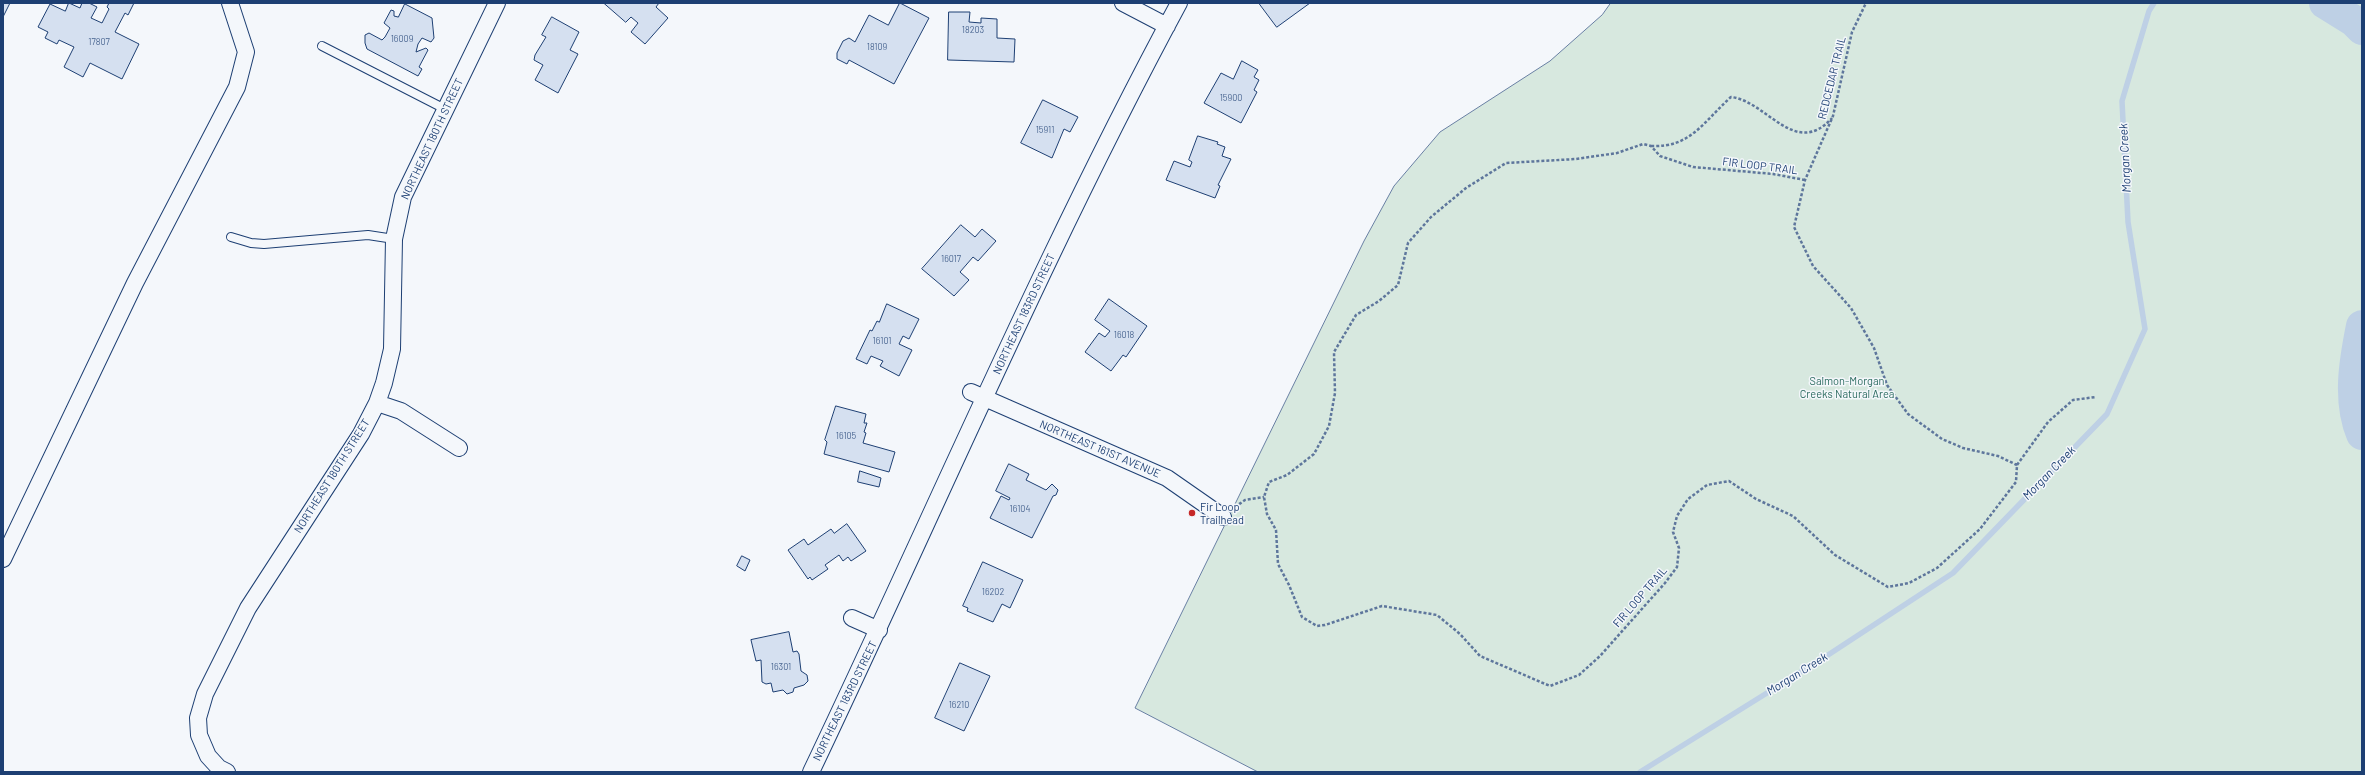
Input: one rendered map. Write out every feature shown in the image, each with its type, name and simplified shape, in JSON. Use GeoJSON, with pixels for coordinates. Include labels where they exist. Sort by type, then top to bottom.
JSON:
{"type":"FeatureCollection","features":[{"type":"Feature","properties":{"kind":"street"},"geometry":{"type":"LineString","coordinates":[[3,559],[135,284],[237,87],[246,52],[230,3]]}},
{"type":"Feature","properties":{"kind":"street","name":"NORTHEAST 180TH STREET"},"geometry":{"type":"LineString","coordinates":[[227,772],[219,768],[208,756],[200,735],[198,718],[205,694],[252,602],[361,434],[377,403],[392,348],[394,239],[403,197],[497,3]]}},
{"type":"Feature","properties":{"kind":"street"},"geometry":{"type":"LineString","coordinates":[[1123,3],[1167,26]]}},
{"type":"Feature","properties":{"kind":"street","name":"NORTHEAST 183RD STREET"},"geometry":{"type":"LineString","coordinates":[[811,772],[879,630],[977,396],[1179,3]]}},
{"type":"Feature","properties":{"kind":"street","name":"NORTHEAST 161ST AVENUE"},"geometry":{"type":"LineString","coordinates":[[977,396],[1167,478],[1223,517]]}},
{"type":"Feature","properties":{"kind":"street"},"geometry":{"type":"LineString","coordinates":[[377,403],[401,411],[459,448]]}},
{"type":"Feature","properties":{"kind":"street","name":"NORTHEAST 183RD STREET"},"geometry":{"type":"LineString","coordinates":[[852,618],[879,630]]}},
{"type":"Feature","properties":{"kind":"lane"},"geometry":{"type":"LineString","coordinates":[[322,46],[445,109]]}},
{"type":"Feature","properties":{"kind":"lane"},"geometry":{"type":"LineString","coordinates":[[231,237],[251,244],[368,235],[394,239]]}},
{"type":"Feature","properties":{"kind":"path","name":"REDCEDAR TRAIL"},"geometry":{"type":"LineString","coordinates":[[1805,180],[1833,116],[1852,32],[1866,3]]}},
{"type":"Feature","properties":{"kind":"path"},"geometry":{"type":"LineString","coordinates":[[1223,517],[1245,500],[1264,497],[1269,482],[1287,475],[1314,454],[1329,426],[1335,393],[1334,352],[1356,315],[1379,301],[1398,285],[1408,243],[1431,217],[1466,188],[1506,163],[1576,159],[1617,153],[1643,144],[1651,146],[1672,145],[1690,138],[1731,97],[1740,98],[1764,114],[1804,134],[1811,133],[1823,127],[1833,116]]}},
{"type":"Feature","properties":{"kind":"path","name":"FIR LOOP TRAIL"},"geometry":{"type":"LineString","coordinates":[[1264,497],[1267,514],[1276,530],[1278,564],[1289,585],[1302,617],[1317,626],[1325,625],[1382,606],[1437,615],[1460,634],[1480,656],[1550,686],[1579,675],[1600,656],[1665,583],[1677,567],[1679,548],[1673,532],[1677,516],[1688,499],[1707,486],[1729,481],[1756,499],[1793,516],[1836,555],[1888,587],[1909,584],[1937,568],[1980,529],[2016,482],[2017,465],[1998,456],[1963,448],[1942,439],[1908,414],[1887,385],[1874,348],[1851,308],[1813,266],[1794,228],[1805,180],[1773,174],[1693,167],[1660,156],[1651,146]]}},
{"type":"Feature","properties":{"kind":"path"},"geometry":{"type":"LineString","coordinates":[[2017,465],[2048,422],[2073,400],[2096,397]]}},
{"type":"Feature","properties":{"kind":"green space","name":"Salmon-Morgan Creeks Natural Area"},"geometry":{"type":"Polygon","coordinates":[[[1611,3],[2362,3],[2362,772],[1258,772],[1135,708],[1364,241],[1394,186],[1440,132],[1550,61],[1602,15],[1611,3]]]}},
{"type":"Feature","properties":{"kind":"building"},"geometry":{"type":"Polygon","coordinates":[[[3,3],[10,3],[3,17],[3,3]]]}},
{"type":"Feature","properties":{"kind":"building"},"geometry":{"type":"Polygon","coordinates":[[[69,3],[80,8],[82,3],[89,3],[97,7],[91,18],[102,23],[109,9],[107,7],[109,3],[134,3],[128,15],[125,13],[115,32],[139,44],[122,79],[90,63],[83,77],[64,67],[74,47],[59,40],[57,44],[45,38],[48,32],[38,27],[50,4],[65,11],[69,3]]]}},
{"type":"Feature","properties":{"kind":"building"},"geometry":{"type":"Polygon","coordinates":[[[604,3],[659,3],[656,7],[668,18],[645,44],[631,32],[638,23],[631,17],[626,22],[604,3]]]}},
{"type":"Feature","properties":{"kind":"building"},"geometry":{"type":"Polygon","coordinates":[[[900,3],[929,18],[894,84],[849,60],[847,64],[837,59],[837,53],[843,41],[849,38],[855,42],[869,15],[888,25],[900,3]]]}},
{"type":"Feature","properties":{"kind":"building"},"geometry":{"type":"Polygon","coordinates":[[[1259,3],[1310,3],[1277,27],[1259,3]]]}},
{"type":"Feature","properties":{"kind":"building"},"geometry":{"type":"Polygon","coordinates":[[[405,4],[432,18],[434,38],[431,42],[422,38],[418,44],[416,52],[426,48],[428,50],[419,67],[422,69],[418,76],[367,49],[365,43],[365,35],[369,33],[382,40],[390,28],[384,23],[391,10],[394,11],[394,16],[398,17],[405,4]]]}},
{"type":"Feature","properties":{"kind":"building"},"geometry":{"type":"Polygon","coordinates":[[[949,12],[970,12],[969,22],[981,23],[981,18],[997,19],[997,38],[1015,39],[1014,62],[948,60],[949,12]]]}},
{"type":"Feature","properties":{"kind":"building"},"geometry":{"type":"Polygon","coordinates":[[[552,17],[579,32],[570,50],[578,54],[558,93],[535,80],[543,65],[534,60],[535,55],[546,37],[542,35],[552,17]]]}},
{"type":"Feature","properties":{"kind":"building"},"geometry":{"type":"Polygon","coordinates":[[[1242,61],[1258,70],[1254,77],[1259,80],[1254,90],[1257,92],[1241,123],[1204,103],[1221,73],[1233,79],[1242,61]]]}},
{"type":"Feature","properties":{"kind":"building"},"geometry":{"type":"Polygon","coordinates":[[[1043,100],[1078,117],[1070,132],[1064,129],[1052,158],[1021,143],[1043,100]]]}},
{"type":"Feature","properties":{"kind":"building"},"geometry":{"type":"Polygon","coordinates":[[[1198,136],[1218,142],[1217,144],[1225,147],[1222,156],[1231,159],[1218,185],[1220,186],[1215,198],[1166,180],[1174,161],[1190,167],[1192,162],[1189,160],[1198,136]]]}},
{"type":"Feature","properties":{"kind":"building"},"geometry":{"type":"Polygon","coordinates":[[[961,225],[975,237],[982,229],[996,241],[978,261],[973,257],[960,272],[969,280],[954,296],[922,269],[961,225]]]}},
{"type":"Feature","properties":{"kind":"building"},"geometry":{"type":"Polygon","coordinates":[[[1109,299],[1147,326],[1126,357],[1123,355],[1111,371],[1085,352],[1099,333],[1105,337],[1110,331],[1095,320],[1109,299]]]}},
{"type":"Feature","properties":{"kind":"building"},"geometry":{"type":"Polygon","coordinates":[[[887,304],[919,319],[909,339],[903,336],[899,344],[912,350],[899,376],[880,366],[883,361],[871,356],[867,364],[856,359],[870,330],[872,331],[877,321],[879,322],[887,304]]]}},
{"type":"Feature","properties":{"kind":"building"},"geometry":{"type":"Polygon","coordinates":[[[836,406],[866,414],[864,423],[867,423],[864,432],[866,433],[863,443],[895,452],[889,472],[824,454],[827,442],[825,440],[836,406]]]}},
{"type":"Feature","properties":{"kind":"building"},"geometry":{"type":"Polygon","coordinates":[[[1009,464],[1029,474],[1026,480],[1046,490],[1052,484],[1058,490],[1056,495],[1053,496],[1032,538],[990,518],[1001,496],[1009,500],[1010,498],[996,491],[1009,464]]]}},
{"type":"Feature","properties":{"kind":"building"},"geometry":{"type":"Polygon","coordinates":[[[860,471],[881,478],[879,487],[858,482],[860,471]]]}},
{"type":"Feature","properties":{"kind":"building"},"geometry":{"type":"Polygon","coordinates":[[[847,524],[866,551],[851,561],[848,557],[843,561],[839,555],[825,565],[828,569],[812,580],[810,577],[808,579],[788,550],[804,539],[808,545],[831,529],[834,533],[847,524]]]}},
{"type":"Feature","properties":{"kind":"building"},"geometry":{"type":"Polygon","coordinates":[[[742,556],[750,560],[745,571],[737,566],[742,556]]]}},
{"type":"Feature","properties":{"kind":"building"},"geometry":{"type":"Polygon","coordinates":[[[983,562],[1023,580],[1010,608],[1002,604],[993,622],[967,611],[968,608],[963,606],[983,562]]]}},
{"type":"Feature","properties":{"kind":"building"},"geometry":{"type":"Polygon","coordinates":[[[789,632],[793,652],[797,651],[799,654],[801,671],[807,675],[808,681],[804,685],[794,688],[793,692],[787,694],[783,690],[773,692],[771,683],[766,684],[762,682],[761,660],[756,661],[751,640],[789,632]]]}},
{"type":"Feature","properties":{"kind":"building"},"geometry":{"type":"Polygon","coordinates":[[[960,663],[990,676],[964,731],[935,718],[960,663]]]}},
{"type":"Feature","properties":{"kind":"waterway","name":"Morgan Creek"},"geometry":{"type":"LineString","coordinates":[[1640,772],[1828,655],[1953,573],[2107,414],[2145,329],[2128,222],[2122,101],[2149,11],[2154,3]]}},
{"type":"Feature","properties":{"kind":"waterway"},"geometry":{"type":"LineString","coordinates":[[2325,3],[2354,21],[2362,29]]}},
{"type":"Feature","properties":{"kind":"waterway"},"geometry":{"type":"LineString","coordinates":[[2362,326],[2354,380],[2355,408],[2362,434]]}},
{"type":"Feature","properties":{"kind":"place","name":"Fir Loop Trailhead"},"geometry":{"type":"Point","coordinates":[1192,513]}}]}
